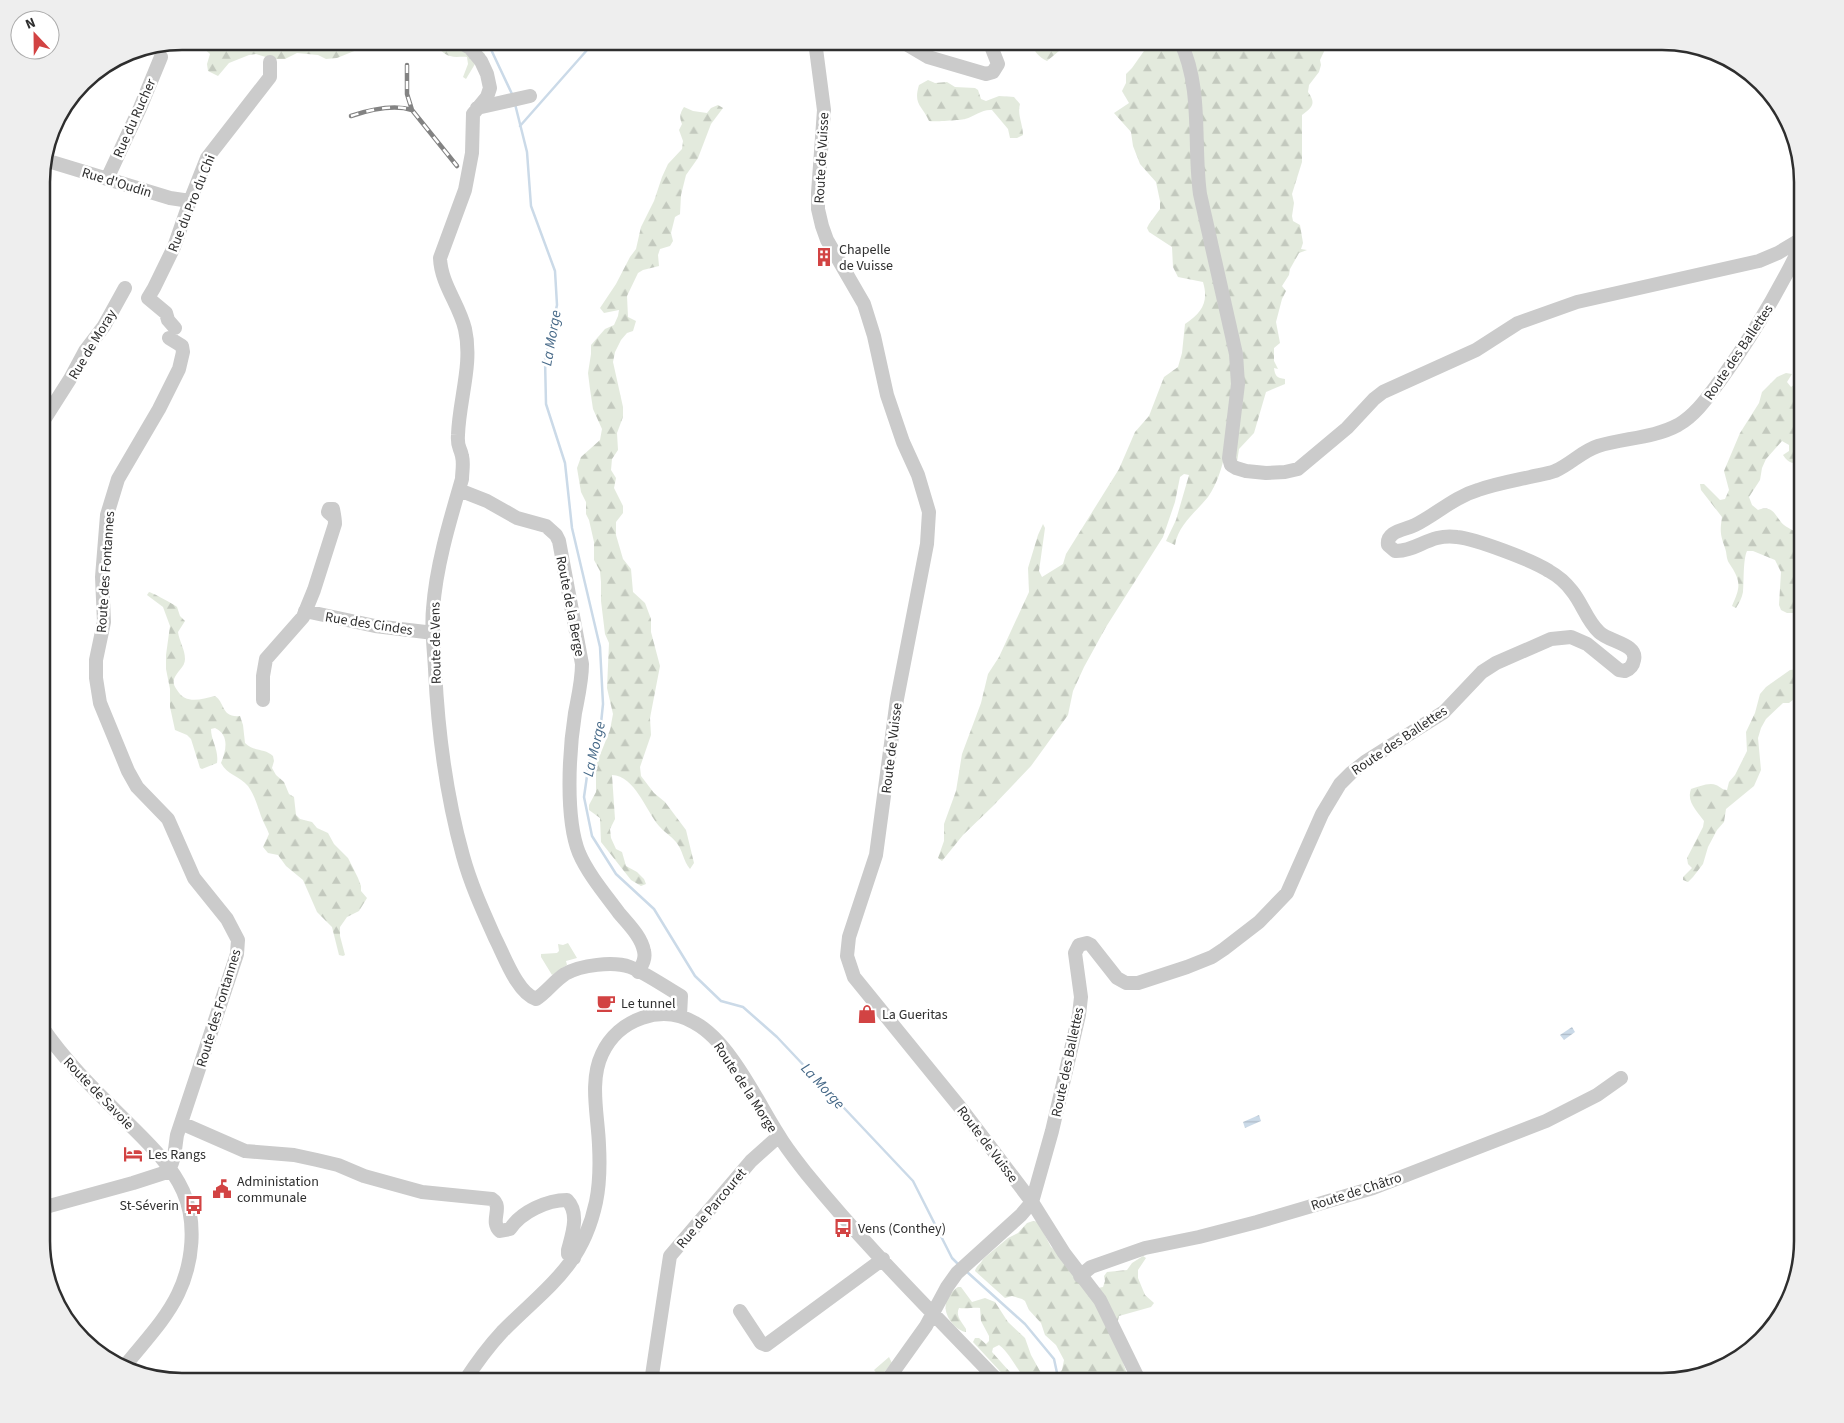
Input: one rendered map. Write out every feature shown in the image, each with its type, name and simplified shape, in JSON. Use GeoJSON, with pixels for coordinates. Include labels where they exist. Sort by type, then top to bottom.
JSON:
{"type":"FeatureCollection","features":[{"type":"Feature","properties":{"kind":"street"},"geometry":{"type":"LineString","coordinates":[[472,50],[481,61],[487,74],[490,88],[487,97],[477,108]]}},
{"type":"Feature","properties":{"kind":"street","name":"Route de Vuisse"},"geometry":{"type":"LineString","coordinates":[[816,50],[824,110],[818,193],[818,209],[822,226],[827,240],[866,311],[874,336],[887,395],[903,442],[918,476],[929,512],[927,544],[897,699],[876,855],[849,937],[847,956],[854,977],[963,1111],[1032,1202],[1080,1276],[1100,1300],[1136,1373]]}},
{"type":"Feature","properties":{"kind":"street"},"geometry":{"type":"LineString","coordinates":[[916,50],[928,57],[986,74],[993,72],[998,64],[993,50]]}},
{"type":"Feature","properties":{"kind":"street"},"geometry":{"type":"LineString","coordinates":[[1183,50],[1189,67],[1195,106],[1197,173],[1202,202],[1236,354],[1238,384],[1229,458],[1231,464],[1246,472],[1285,472],[1298,469],[1347,428],[1383,392],[1476,350],[1518,323],[1577,302],[1759,262],[1794,245]]}},
{"type":"Feature","properties":{"kind":"street","name":"Rue du Rucher"},"geometry":{"type":"LineString","coordinates":[[107,179],[161,57]]}},
{"type":"Feature","properties":{"kind":"street","name":"Rue du Pro du Chi"},"geometry":{"type":"LineString","coordinates":[[172,333],[166,313],[148,298],[174,247],[207,158],[270,77],[270,62]]}},
{"type":"Feature","properties":{"kind":"street"},"geometry":{"type":"LineString","coordinates":[[477,108],[527,97]]}},
{"type":"Feature","properties":{"kind":"street","name":"Route de Vens"},"geometry":{"type":"LineString","coordinates":[[477,108],[472,120],[472,153],[467,183],[440,258],[440,269],[443,279],[465,327],[468,350],[457,447],[462,455],[463,466],[459,490],[436,577],[432,610],[437,713],[444,768],[463,856],[476,896],[521,989],[529,997],[536,999],[545,993],[552,984],[573,971],[594,966],[630,967],[638,972]]}},
{"type":"Feature","properties":{"kind":"street","name":"Rue d'Oudin"},"geometry":{"type":"LineString","coordinates":[[52,162],[170,198],[190,201]]}},
{"type":"Feature","properties":{"kind":"street","name":"Route des Ballettes"},"geometry":{"type":"LineString","coordinates":[[1032,1202],[1052,1131],[1079,1015],[1081,997],[1075,953],[1079,945],[1087,943],[1091,945],[1117,978],[1132,984],[1163,976],[1212,957],[1259,922],[1287,892],[1331,797],[1351,773],[1444,712],[1482,672],[1513,655],[1551,639],[1562,637],[1571,637],[1587,644],[1618,670],[1625,671],[1633,665],[1635,660],[1634,652],[1630,647],[1616,642],[1599,632],[1572,591],[1549,570],[1457,536],[1433,538],[1406,549],[1395,551],[1388,545],[1388,538],[1391,534],[1416,524],[1467,494],[1490,486],[1554,471],[1596,446],[1658,434],[1679,424],[1689,417],[1710,395],[1776,295],[1794,258]]}},
{"type":"Feature","properties":{"kind":"street","name":"Rue de Moray"},"geometry":{"type":"LineString","coordinates":[[50,410],[85,351],[104,326],[125,288]]}},
{"type":"Feature","properties":{"kind":"street","name":"Route des Fontannes"},"geometry":{"type":"LineString","coordinates":[[169,1169],[181,1122],[237,954],[238,940],[226,919],[194,878],[168,819],[137,787],[128,771],[100,703],[96,678],[96,660],[104,622],[102,577],[107,515],[118,479],[159,409],[179,369],[183,352],[182,346],[172,333]]}},
{"type":"Feature","properties":{"kind":"street","name":"Route de la Berge"},"geometry":{"type":"LineString","coordinates":[[459,490],[487,501],[517,518],[546,526],[556,535],[559,541],[582,664],[570,771],[572,829],[575,843],[585,866],[643,947],[644,958],[638,972]]}},
{"type":"Feature","properties":{"kind":"street","name":"Rue des Cindes"},"geometry":{"type":"LineString","coordinates":[[264,700],[262,676],[266,659],[305,612],[335,524],[334,516]]}},
{"type":"Feature","properties":{"kind":"street","name":"Rue des Cindes"},"geometry":{"type":"LineString","coordinates":[[305,612],[375,626],[434,633]]}},
{"type":"Feature","properties":{"kind":"street"},"geometry":{"type":"LineString","coordinates":[[638,972],[681,996],[680,1016]]}},
{"type":"Feature","properties":{"kind":"street","name":"Route de la Morge"},"geometry":{"type":"LineString","coordinates":[[471,1373],[501,1334],[556,1281],[574,1258],[588,1228],[598,1191],[600,1160],[596,1084],[597,1071],[602,1054],[610,1040],[623,1028],[635,1020],[653,1015],[680,1016],[694,1022],[704,1028],[722,1046],[779,1136],[831,1202],[883,1260],[991,1373]]}},
{"type":"Feature","properties":{"kind":"street","name":"Route de Savoie"},"geometry":{"type":"LineString","coordinates":[[50,1038],[70,1065],[156,1151],[181,1187],[188,1207],[192,1234],[189,1262],[180,1289],[161,1321],[129,1361]]}},
{"type":"Feature","properties":{"kind":"street","name":"Route de Châtro"},"geometry":{"type":"LineString","coordinates":[[1080,1276],[1091,1267],[1145,1248],[1257,1222],[1373,1188],[1546,1121],[1597,1095],[1621,1078]]}},
{"type":"Feature","properties":{"kind":"street"},"geometry":{"type":"LineString","coordinates":[[181,1122],[245,1151],[294,1155],[317,1160],[338,1165],[364,1176],[422,1192],[492,1199],[498,1205],[495,1223],[500,1231],[510,1229],[513,1224],[530,1211],[551,1202],[567,1200],[571,1204],[574,1219],[568,1254],[574,1258]]}},
{"type":"Feature","properties":{"kind":"street","name":"Rue de Parcouret"},"geometry":{"type":"LineString","coordinates":[[652,1373],[670,1256],[750,1161],[779,1136]]}},
{"type":"Feature","properties":{"kind":"street"},"geometry":{"type":"LineString","coordinates":[[50,1206],[142,1180],[167,1172],[169,1169]]}},
{"type":"Feature","properties":{"kind":"street"},"geometry":{"type":"LineString","coordinates":[[892,1373],[934,1314],[947,1286],[957,1274],[1032,1202]]}},
{"type":"Feature","properties":{"kind":"street"},"geometry":{"type":"LineString","coordinates":[[740,1311],[762,1343],[766,1345],[883,1260]]}},
{"type":"Feature","properties":{"kind":"green space"},"geometry":{"type":"Polygon","coordinates":[[[206,50],[357,50],[337,58],[326,59],[318,55],[297,53],[285,59],[272,59],[256,54],[249,55],[229,63],[218,76],[208,71],[207,64],[210,54],[206,50]]]}},
{"type":"Feature","properties":{"kind":"green space"},"geometry":{"type":"Polygon","coordinates":[[[440,50],[480,50],[485,54],[485,58],[478,59],[466,79],[463,77],[468,64],[467,57],[454,57],[440,50]]]}},
{"type":"Feature","properties":{"kind":"green space"},"geometry":{"type":"Polygon","coordinates":[[[1034,50],[1060,50],[1047,61],[1034,50]]]}},
{"type":"Feature","properties":{"kind":"green space"},"geometry":{"type":"Polygon","coordinates":[[[1145,50],[1325,50],[1320,60],[1319,72],[1309,85],[1308,92],[1313,102],[1312,105],[1302,115],[1302,162],[1292,194],[1294,203],[1293,221],[1300,225],[1303,243],[1301,249],[1307,250],[1299,253],[1282,286],[1286,291],[1276,322],[1280,343],[1274,348],[1274,361],[1278,369],[1274,368],[1277,376],[1285,379],[1285,384],[1266,392],[1254,433],[1239,449],[1237,462],[1225,453],[1219,476],[1211,492],[1188,519],[1180,531],[1175,545],[1166,541],[1176,520],[1189,475],[1184,474],[1180,477],[1175,502],[1163,537],[1106,627],[1084,667],[1073,691],[1068,715],[1031,766],[963,835],[942,861],[938,858],[944,841],[944,824],[956,791],[962,754],[981,703],[988,674],[999,657],[1029,592],[1028,568],[1043,524],[1045,528],[1039,571],[1042,577],[1063,564],[1066,554],[1119,469],[1135,432],[1149,416],[1164,377],[1178,367],[1182,353],[1185,324],[1196,316],[1203,306],[1205,289],[1203,282],[1178,277],[1173,267],[1172,247],[1149,232],[1147,228],[1160,209],[1156,182],[1140,164],[1133,146],[1131,132],[1114,113],[1129,103],[1122,91],[1126,83],[1126,74],[1145,50]]]}},
{"type":"Feature","properties":{"kind":"green space"},"geometry":{"type":"Polygon","coordinates":[[[928,80],[935,83],[947,82],[955,87],[975,88],[978,90],[981,99],[986,101],[999,96],[1014,97],[1020,104],[1019,112],[1023,135],[1017,138],[1010,138],[1008,129],[992,110],[969,118],[929,121],[917,97],[919,85],[928,80]]]}},
{"type":"Feature","properties":{"kind":"green space"},"geometry":{"type":"Polygon","coordinates":[[[718,105],[723,108],[711,124],[698,158],[686,175],[681,195],[680,214],[675,217],[671,233],[673,241],[670,246],[660,249],[658,255],[659,266],[638,273],[627,296],[628,317],[636,321],[633,331],[627,333],[621,340],[615,352],[613,362],[623,407],[623,417],[617,433],[618,450],[612,459],[611,470],[616,478],[614,488],[623,506],[623,513],[616,522],[616,535],[623,559],[631,569],[633,592],[645,603],[651,619],[651,632],[660,666],[650,718],[651,735],[640,767],[641,776],[654,793],[665,802],[686,830],[694,863],[690,869],[678,845],[654,820],[634,788],[627,781],[612,775],[615,819],[610,829],[611,838],[616,849],[622,852],[626,866],[637,872],[644,879],[646,884],[641,886],[631,880],[601,842],[600,818],[589,810],[589,805],[596,792],[596,765],[610,730],[613,714],[607,688],[609,643],[605,634],[600,571],[594,560],[594,542],[586,514],[586,502],[581,492],[577,468],[581,457],[600,440],[602,429],[593,409],[590,389],[588,373],[591,345],[605,329],[614,325],[619,310],[604,313],[600,308],[636,249],[641,227],[654,201],[668,164],[682,149],[683,141],[679,130],[682,124],[680,117],[684,107],[693,111],[707,113],[711,108],[718,105]]]}},
{"type":"Feature","properties":{"kind":"green space"},"geometry":{"type":"Polygon","coordinates":[[[1786,373],[1792,374],[1787,382],[1791,387],[1794,385],[1794,462],[1787,460],[1783,455],[1789,451],[1789,445],[1782,441],[1766,459],[1760,480],[1749,497],[1752,505],[1758,510],[1771,510],[1784,525],[1794,531],[1794,613],[1787,613],[1781,610],[1779,605],[1781,572],[1775,560],[1753,551],[1747,551],[1744,565],[1743,592],[1736,608],[1732,606],[1737,593],[1738,579],[1728,561],[1722,539],[1722,517],[1701,490],[1700,484],[1704,484],[1720,500],[1725,499],[1729,490],[1724,471],[1740,433],[1759,403],[1762,392],[1777,377],[1786,373]]]}},
{"type":"Feature","properties":{"kind":"green space"},"geometry":{"type":"Polygon","coordinates":[[[149,592],[177,607],[180,616],[185,621],[178,632],[185,659],[184,664],[174,679],[177,690],[185,698],[194,700],[215,696],[229,715],[240,716],[245,743],[252,748],[267,752],[273,756],[272,768],[276,775],[284,782],[289,794],[294,797],[296,815],[300,819],[312,822],[317,828],[328,833],[334,844],[348,858],[358,878],[361,891],[367,898],[359,911],[347,917],[340,927],[340,936],[345,955],[339,955],[332,927],[317,912],[303,880],[286,866],[278,855],[268,853],[263,847],[269,834],[252,793],[245,783],[227,770],[221,763],[226,744],[220,731],[215,728],[211,729],[217,753],[217,763],[202,769],[200,768],[191,739],[187,735],[175,730],[170,707],[170,689],[166,669],[170,626],[163,607],[147,595],[149,592]]]}},
{"type":"Feature","properties":{"kind":"green space"},"geometry":{"type":"Polygon","coordinates":[[[1790,670],[1794,670],[1794,699],[1789,703],[1783,703],[1766,719],[1761,728],[1758,738],[1761,770],[1754,786],[1726,809],[1724,822],[1717,830],[1708,847],[1703,864],[1688,882],[1683,880],[1683,877],[1692,868],[1688,864],[1687,858],[1703,827],[1704,821],[1691,802],[1691,789],[1710,784],[1727,790],[1729,782],[1735,775],[1747,751],[1746,732],[1755,713],[1760,694],[1766,687],[1790,670]]]}},
{"type":"Feature","properties":{"kind":"green space"},"geometry":{"type":"Polygon","coordinates":[[[568,943],[577,958],[566,961],[567,965],[552,975],[541,954],[557,953],[559,951],[558,944],[568,943]]]}},
{"type":"Feature","properties":{"kind":"green space"},"geometry":{"type":"Polygon","coordinates":[[[1038,1222],[1051,1247],[1098,1288],[1103,1287],[1104,1276],[1107,1272],[1127,1270],[1132,1263],[1143,1256],[1146,1258],[1138,1270],[1138,1278],[1145,1295],[1154,1303],[1151,1307],[1119,1316],[1114,1338],[1127,1373],[1059,1373],[1062,1370],[1064,1360],[1056,1345],[1045,1335],[1041,1323],[1029,1310],[1025,1301],[1012,1296],[1005,1298],[975,1271],[983,1259],[1008,1238],[1018,1233],[1027,1223],[1038,1222]]]}},
{"type":"Feature","properties":{"kind":"green space"},"geometry":{"type":"Polygon","coordinates":[[[961,1287],[972,1302],[985,1298],[995,1302],[1008,1322],[1025,1338],[1031,1355],[1041,1373],[1021,1373],[999,1345],[993,1348],[992,1352],[1011,1373],[1002,1373],[973,1342],[975,1338],[979,1338],[986,1344],[989,1341],[989,1336],[981,1321],[980,1308],[959,1308],[958,1316],[966,1332],[954,1325],[948,1317],[946,1303],[954,1290],[961,1287]]]}},
{"type":"Feature","properties":{"kind":"green space"},"geometry":{"type":"Polygon","coordinates":[[[889,1357],[892,1363],[883,1373],[877,1373],[874,1370],[889,1357]]]}},
{"type":"Feature","properties":{"kind":"water"},"geometry":{"type":"Polygon","coordinates":[[[1572,1027],[1575,1032],[1564,1040],[1560,1035],[1572,1027]]]}},
{"type":"Feature","properties":{"kind":"water"},"geometry":{"type":"Polygon","coordinates":[[[1259,1115],[1261,1121],[1245,1128],[1243,1122],[1259,1115]]]}},
{"type":"Feature","properties":{"kind":"waterway","name":"La Morge"},"geometry":{"type":"LineString","coordinates":[[491,50],[512,94]]}},
{"type":"Feature","properties":{"kind":"waterway"},"geometry":{"type":"LineString","coordinates":[[520,126],[587,50]]}},
{"type":"Feature","properties":{"kind":"waterway","name":"La Morge"},"geometry":{"type":"LineString","coordinates":[[515,104],[527,152],[531,206],[555,271],[557,305],[545,359],[546,404],[565,463],[572,528],[600,647],[603,704],[600,733],[589,762],[584,797],[592,836],[616,874],[654,909],[695,976],[721,1001],[743,1007],[777,1037],[913,1181],[952,1258],[958,1264]]}},
{"type":"Feature","properties":{"kind":"waterway","name":"La Morge"},"geometry":{"type":"LineString","coordinates":[[966,1271],[1025,1324],[1054,1359],[1057,1373]]}},
{"type":"Feature","properties":{"kind":"railway"},"geometry":{"type":"LineString","coordinates":[[407,65],[407,94],[412,110],[457,166]]}},
{"type":"Feature","properties":{"kind":"railway"},"geometry":{"type":"LineString","coordinates":[[351,116],[389,108],[412,110]]}},
{"type":"Feature","properties":{"kind":"place","name":"Chapelle de Vuisse"},"geometry":{"type":"Point","coordinates":[824,257]}},
{"type":"Feature","properties":{"kind":"place","name":"Le tunnel"},"geometry":{"type":"Point","coordinates":[606,1003]}},
{"type":"Feature","properties":{"kind":"place","name":"La Gueritas"},"geometry":{"type":"Point","coordinates":[867,1014]}},
{"type":"Feature","properties":{"kind":"place","name":"Les Rangs"},"geometry":{"type":"Point","coordinates":[133,1154]}},
{"type":"Feature","properties":{"kind":"place","name":"Administation communale"},"geometry":{"type":"Point","coordinates":[222,1189]}},
{"type":"Feature","properties":{"kind":"place","name":"St-Séverin"},"geometry":{"type":"Point","coordinates":[194,1205]}},
{"type":"Feature","properties":{"kind":"place","name":"Vens (Conthey)"},"geometry":{"type":"Point","coordinates":[843,1228]}}]}
